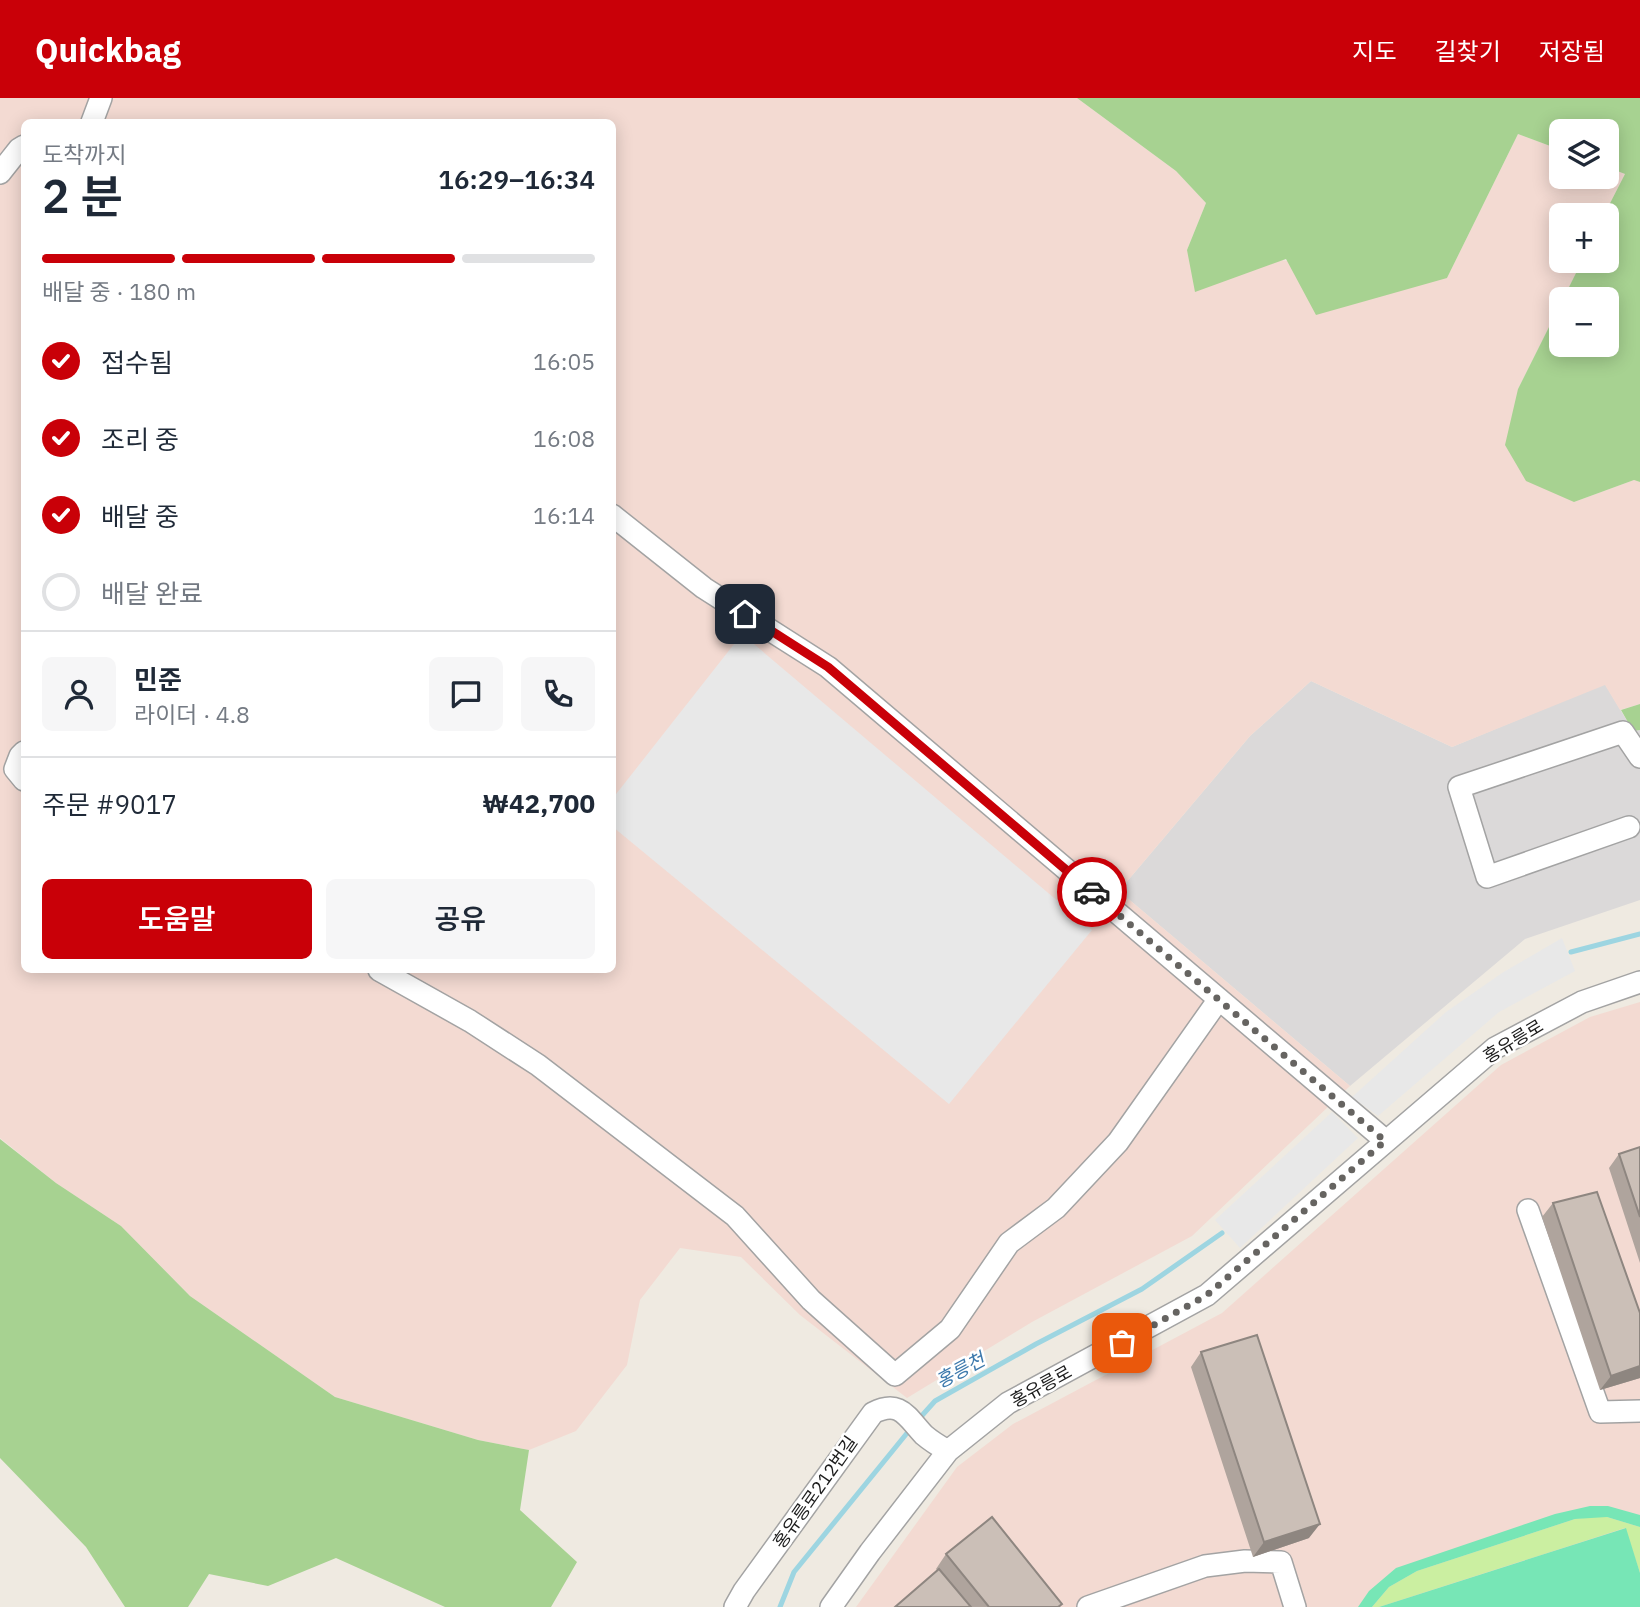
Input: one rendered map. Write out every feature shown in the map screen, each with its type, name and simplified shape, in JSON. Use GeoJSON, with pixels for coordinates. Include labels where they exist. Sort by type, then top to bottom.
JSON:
{"type":"FeatureCollection","features":[{"type":"Feature","properties":{"kind":"street"},"geometry":{"type":"LineString","coordinates":[[93,119],[101,98]]}},
{"type":"Feature","properties":{"kind":"street"},"geometry":{"type":"LineString","coordinates":[[0,173],[21,148]]}},
{"type":"Feature","properties":{"kind":"street"},"geometry":{"type":"LineString","coordinates":[[616,518],[704,588],[828,667],[1379,1135]]}},
{"type":"Feature","properties":{"kind":"street"},"geometry":{"type":"LineString","coordinates":[[1629,827],[1487,877],[1459,787],[1623,732],[1640,757]]}},
{"type":"Feature","properties":{"kind":"street"},"geometry":{"type":"LineString","coordinates":[[21,755],[15,769],[21,776]]}},
{"type":"Feature","properties":{"kind":"street"},"geometry":{"type":"LineString","coordinates":[[386,973],[470,1021],[538,1065],[734,1216],[811,1300],[895,1375],[950,1329],[1009,1243],[1056,1208],[1118,1142],[1219,999]]}},
{"type":"Feature","properties":{"kind":"street","name":"홍유릉로"},"geometry":{"type":"LineString","coordinates":[[831,1607],[948,1451],[1008,1403],[1207,1295],[1379,1135],[1494,1048],[1581,1002],[1640,982]]}},
{"type":"Feature","properties":{"kind":"street"},"geometry":{"type":"LineString","coordinates":[[1528,1210],[1600,1412],[1640,1411]]}},
{"type":"Feature","properties":{"kind":"street","name":"홍유릉로212번길"},"geometry":{"type":"LineString","coordinates":[[736,1607],[744,1591],[873,1413],[890,1406],[895,1407],[948,1451]]}},
{"type":"Feature","properties":{"kind":"street"},"geometry":{"type":"LineString","coordinates":[[1088,1607],[1205,1566],[1245,1561],[1281,1562],[1295,1607]]}},
{"type":"Feature","properties":{"kind":"shaded area"},"geometry":{"type":"Polygon","coordinates":[[[0,98],[1077,98],[1176,171],[1206,203],[1187,250],[1447,278],[1518,134],[1549,146],[1549,189],[1617,189],[1610,203],[1549,203],[1549,273],[1576,273],[1569,287],[1549,287],[1549,327],[1518,389],[1574,502],[1634,480],[1640,482],[1640,704],[1620,710],[1605,685],[1452,747],[1311,681],[1250,736],[1119,891],[1350,1086],[1192,1236],[1032,1322],[907,1398],[800,1315],[741,1257],[680,1248],[640,1300],[627,1365],[576,1431],[529,1450],[478,1440],[335,1397],[190,1296],[121,1226],[56,1183],[0,1138],[0,98]]]}},
{"type":"Feature","properties":{"kind":"shaded area"},"geometry":{"type":"Polygon","coordinates":[[[1619,172],[1625,174],[1619,186],[1619,172]]]}},
{"type":"Feature","properties":{"kind":"shaded area"},"geometry":{"type":"Polygon","coordinates":[[[742,634],[1092,930],[949,1104],[616,829],[616,794],[742,634]]]}},
{"type":"Feature","properties":{"kind":"shaded area"},"geometry":{"type":"Polygon","coordinates":[[[1311,681],[1452,747],[1605,684],[1633,731],[1640,730],[1640,900],[1525,939],[1350,1086],[1119,891],[1250,736],[1311,681]]]}},
{"type":"Feature","properties":{"kind":"shaded area"},"geometry":{"type":"Polygon","coordinates":[[[1562,938],[1575,971],[1499,1012],[1378,1116],[1352,1097],[1446,1012],[1502,973],[1562,938]]]}},
{"type":"Feature","properties":{"kind":"shaded area"},"geometry":{"type":"Polygon","coordinates":[[[1640,1002],[1640,1607],[856,1607],[957,1467],[1013,1424],[1222,1313],[1501,1065],[1590,1017],[1640,1002]]]}},
{"type":"Feature","properties":{"kind":"shaded area"},"geometry":{"type":"Polygon","coordinates":[[[1332,1112],[1358,1138],[1240,1248],[1215,1220],[1332,1112]]]}},
{"type":"Feature","properties":{"kind":"green space"},"geometry":{"type":"Polygon","coordinates":[[[1077,98],[1640,98],[1640,482],[1634,480],[1574,502],[1526,481],[1505,445],[1518,389],[1549,327],[1549,357],[1619,357],[1619,287],[1569,287],[1576,273],[1619,273],[1619,203],[1610,203],[1625,174],[1619,172],[1619,119],[1549,119],[1549,146],[1518,134],[1447,278],[1316,315],[1286,259],[1195,292],[1187,250],[1206,203],[1176,171],[1077,98]]]}},
{"type":"Feature","properties":{"kind":"green space"},"geometry":{"type":"Polygon","coordinates":[[[1640,704],[1640,730],[1633,731],[1621,710],[1640,704]]]}},
{"type":"Feature","properties":{"kind":"green space"},"geometry":{"type":"Polygon","coordinates":[[[0,1139],[56,1183],[121,1226],[190,1296],[335,1397],[478,1440],[529,1450],[520,1510],[577,1562],[551,1607],[445,1607],[336,1558],[268,1586],[209,1574],[188,1607],[125,1607],[86,1547],[0,1458],[0,1139]]]}},
{"type":"Feature","properties":{"kind":"green space"},"geometry":{"type":"Polygon","coordinates":[[[1590,1506],[1608,1506],[1640,1515],[1640,1527],[1607,1517],[1575,1519],[1417,1571],[1389,1587],[1372,1607],[1358,1607],[1369,1591],[1396,1568],[1555,1514],[1590,1506]]]}},
{"type":"Feature","properties":{"kind":"green space"},"geometry":{"type":"Polygon","coordinates":[[[1607,1517],[1640,1527],[1640,1573],[1625,1528],[1372,1607],[1389,1587],[1417,1571],[1575,1519],[1607,1517]]]}},
{"type":"Feature","properties":{"kind":"green space"},"geometry":{"type":"Polygon","coordinates":[[[1626,1528],[1640,1573],[1640,1607],[1379,1607],[1626,1528]]]}},
{"type":"Feature","properties":{"kind":"building"},"geometry":{"type":"Polygon","coordinates":[[[1640,1147],[1640,1217],[1619,1154],[1640,1147]]]}},
{"type":"Feature","properties":{"kind":"building"},"geometry":{"type":"Polygon","coordinates":[[[1597,1192],[1640,1313],[1640,1366],[1611,1376],[1553,1203],[1597,1192]]]}},
{"type":"Feature","properties":{"kind":"building"},"geometry":{"type":"Polygon","coordinates":[[[1257,1335],[1320,1524],[1264,1542],[1201,1352],[1257,1335]]]}},
{"type":"Feature","properties":{"kind":"building"},"geometry":{"type":"Polygon","coordinates":[[[992,1517],[1062,1604],[1058,1607],[989,1607],[946,1554],[992,1517]]]}},
{"type":"Feature","properties":{"kind":"building"},"geometry":{"type":"Polygon","coordinates":[[[939,1569],[971,1607],[895,1607],[939,1569]]]}},
{"type":"Feature","properties":{"kind":"waterway","name":"홍릉천"},"geometry":{"type":"LineString","coordinates":[[1571,952],[1640,934]]}},
{"type":"Feature","properties":{"kind":"waterway","name":"홍릉천"},"geometry":{"type":"LineString","coordinates":[[918,1420],[935,1401],[1142,1289],[1222,1233]]}},
{"type":"Feature","properties":{"kind":"waterway","name":"홍릉천"},"geometry":{"type":"LineString","coordinates":[[780,1607],[794,1572],[912,1427]]}},
{"type":"Feature","properties":{"kind":"way so far"},"geometry":{"type":"LineString","coordinates":[[1092,892],[1385,1141],[1207,1295],[1122,1343]]}},
{"type":"Feature","properties":{"kind":"route"},"geometry":{"type":"LineString","coordinates":[[745,614],[828,667],[1092,892]]}}]}
